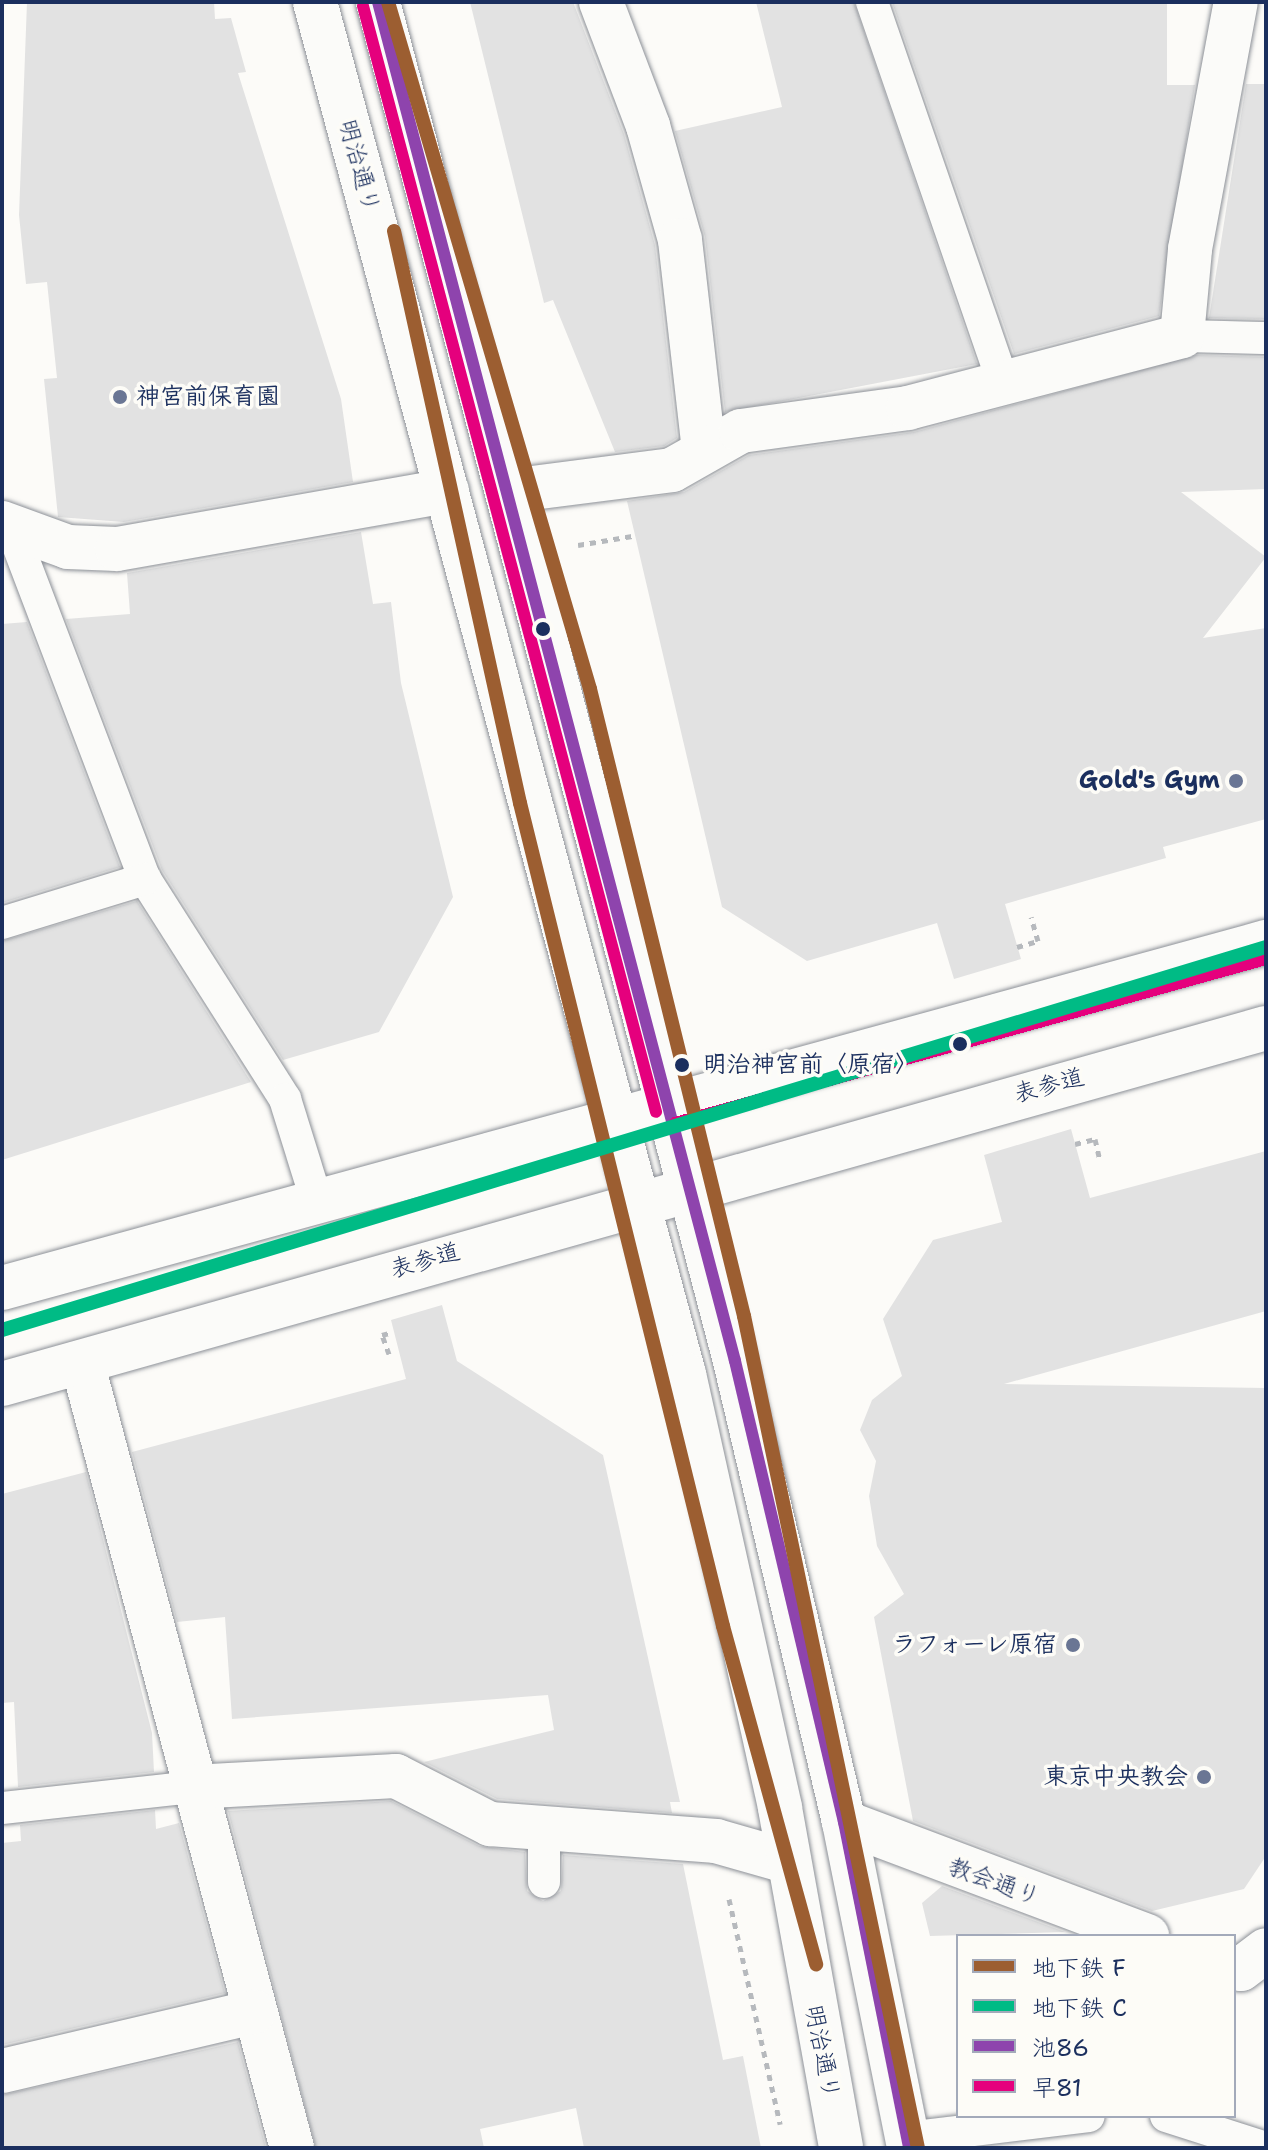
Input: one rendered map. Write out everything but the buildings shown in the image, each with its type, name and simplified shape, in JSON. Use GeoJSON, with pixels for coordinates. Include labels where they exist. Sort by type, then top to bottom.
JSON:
{"type":"FeatureCollection","features":[{"type":"Feature","properties":{"kind":"main road","name":"明治通り"},"geometry":{"type":"LineString","coordinates":[[315,2],[701,1445],[789,1862],[841,2148]]}},
{"type":"Feature","properties":{"kind":"main road"},"geometry":{"type":"LineString","coordinates":[[378,2],[691,1186],[844,1822],[908,2143]]}},
{"type":"Feature","properties":{"kind":"main road"},"geometry":{"type":"LineString","coordinates":[[601,2],[648,126],[680,240],[704,451]]}},
{"type":"Feature","properties":{"kind":"main road"},"geometry":{"type":"LineString","coordinates":[[509,491],[672,470],[741,431],[908,408],[1182,336],[1190,249],[1236,2]]}},
{"type":"Feature","properties":{"kind":"main road"},"geometry":{"type":"LineString","coordinates":[[6,525],[68,547],[117,549],[447,491]]}},
{"type":"Feature","properties":{"kind":"main road"},"geometry":{"type":"LineString","coordinates":[[2,1288],[617,1123],[1266,942]]}},
{"type":"Feature","properties":{"kind":"main road","name":"表参道"},"geometry":{"type":"LineString","coordinates":[[2,1384],[691,1186],[1266,1028]]}},
{"type":"Feature","properties":{"kind":"main road"},"geometry":{"type":"LineString","coordinates":[[82,1362],[192,1787],[292,2148]]}},
{"type":"Feature","properties":{"kind":"main road"},"geometry":{"type":"LineString","coordinates":[[192,1787],[396,1776],[477,1802],[490,1824],[716,1841],[789,1862]]}},
{"type":"Feature","properties":{"kind":"main road","name":"教会通り"},"geometry":{"type":"LineString","coordinates":[[844,1822],[1142,1934]]}},
{"type":"Feature","properties":{"kind":"main road"},"geometry":{"type":"LineString","coordinates":[[1236,1968],[1241,1969],[1266,1950]]}},
{"type":"Feature","properties":{"kind":"main road"},"geometry":{"type":"LineString","coordinates":[[2,2071],[254,2012]]}},
{"type":"Feature","properties":{"kind":"lane"},"geometry":{"type":"LineString","coordinates":[[872,2],[1004,385]]}},
{"type":"Feature","properties":{"kind":"lane"},"geometry":{"type":"LineString","coordinates":[[1182,336],[1266,338]]}},
{"type":"Feature","properties":{"kind":"lane"},"geometry":{"type":"LineString","coordinates":[[6,525],[145,879],[285,1099],[317,1202]]}},
{"type":"Feature","properties":{"kind":"lane"},"geometry":{"type":"LineString","coordinates":[[2,923],[145,879]]}},
{"type":"Feature","properties":{"kind":"lane"},"geometry":{"type":"LineString","coordinates":[[2,1808],[192,1787]]}},
{"type":"Feature","properties":{"kind":"lane"},"geometry":{"type":"LineString","coordinates":[[544,1826],[544,1882]]}},
{"type":"Feature","properties":{"kind":"lane"},"geometry":{"type":"LineString","coordinates":[[908,2143],[1076,2118]]}},
{"type":"Feature","properties":{"kind":"lane"},"geometry":{"type":"LineString","coordinates":[[1172,2118],[1266,2148]]}},
{"type":"Feature","properties":{"kind":"path"},"geometry":{"type":"LineString","coordinates":[[578,545],[632,536]]}},
{"type":"Feature","properties":{"kind":"path"},"geometry":{"type":"LineString","coordinates":[[1017,947],[1038,941],[1031,917]]}},
{"type":"Feature","properties":{"kind":"path"},"geometry":{"type":"LineString","coordinates":[[1075,1144],[1095,1139],[1100,1161]]}},
{"type":"Feature","properties":{"kind":"path"},"geometry":{"type":"LineString","coordinates":[[389,1354],[382,1335],[394,1331]]}},
{"type":"Feature","properties":{"kind":"path"},"geometry":{"type":"LineString","coordinates":[[716,1841],[782,2133]]}},
{"type":"Feature","properties":{"kind":"metro line","name":"F"},"geometry":{"type":"LineString","coordinates":[[388,2],[590,689],[744,1316],[918,2148]]}},
{"type":"Feature","properties":{"kind":"metro line","name":"F"},"geometry":{"type":"LineString","coordinates":[[394,231],[520,803],[723,1626],[816,1964]]}},
{"type":"Feature","properties":{"kind":"metro line","name":"C"},"geometry":{"type":"LineString","coordinates":[[2,1330],[1266,947]]}},
{"type":"Feature","properties":{"kind":"transit line","name":"池86"},"geometry":{"type":"LineString","coordinates":[[378,2],[735,1361],[844,1822],[909,2148]]}},
{"type":"Feature","properties":{"kind":"transit line","name":"早81"},"geometry":{"type":"LineString","coordinates":[[363,6],[656,1112]]}},
{"type":"Feature","properties":{"kind":"transit line","name":"早81"},"geometry":{"type":"LineString","coordinates":[[675,1123],[1266,959]]}},
{"type":"Feature","properties":{"kind":"place","name":"神宮前保育園"},"geometry":{"type":"Point","coordinates":[120,397]}},
{"type":"Feature","properties":{"kind":"place","name":"Gold's Gym"},"geometry":{"type":"Point","coordinates":[1236,781]}},
{"type":"Feature","properties":{"kind":"place","name":"明治神宮前〈原宿〉"},"geometry":{"type":"Point","coordinates":[682,1065]}},
{"type":"Feature","properties":{"kind":"place","name":"ラフォーレ原宿"},"geometry":{"type":"Point","coordinates":[1073,1645]}},
{"type":"Feature","properties":{"kind":"place","name":"東京中央教会"},"geometry":{"type":"Point","coordinates":[1204,1777]}}]}
